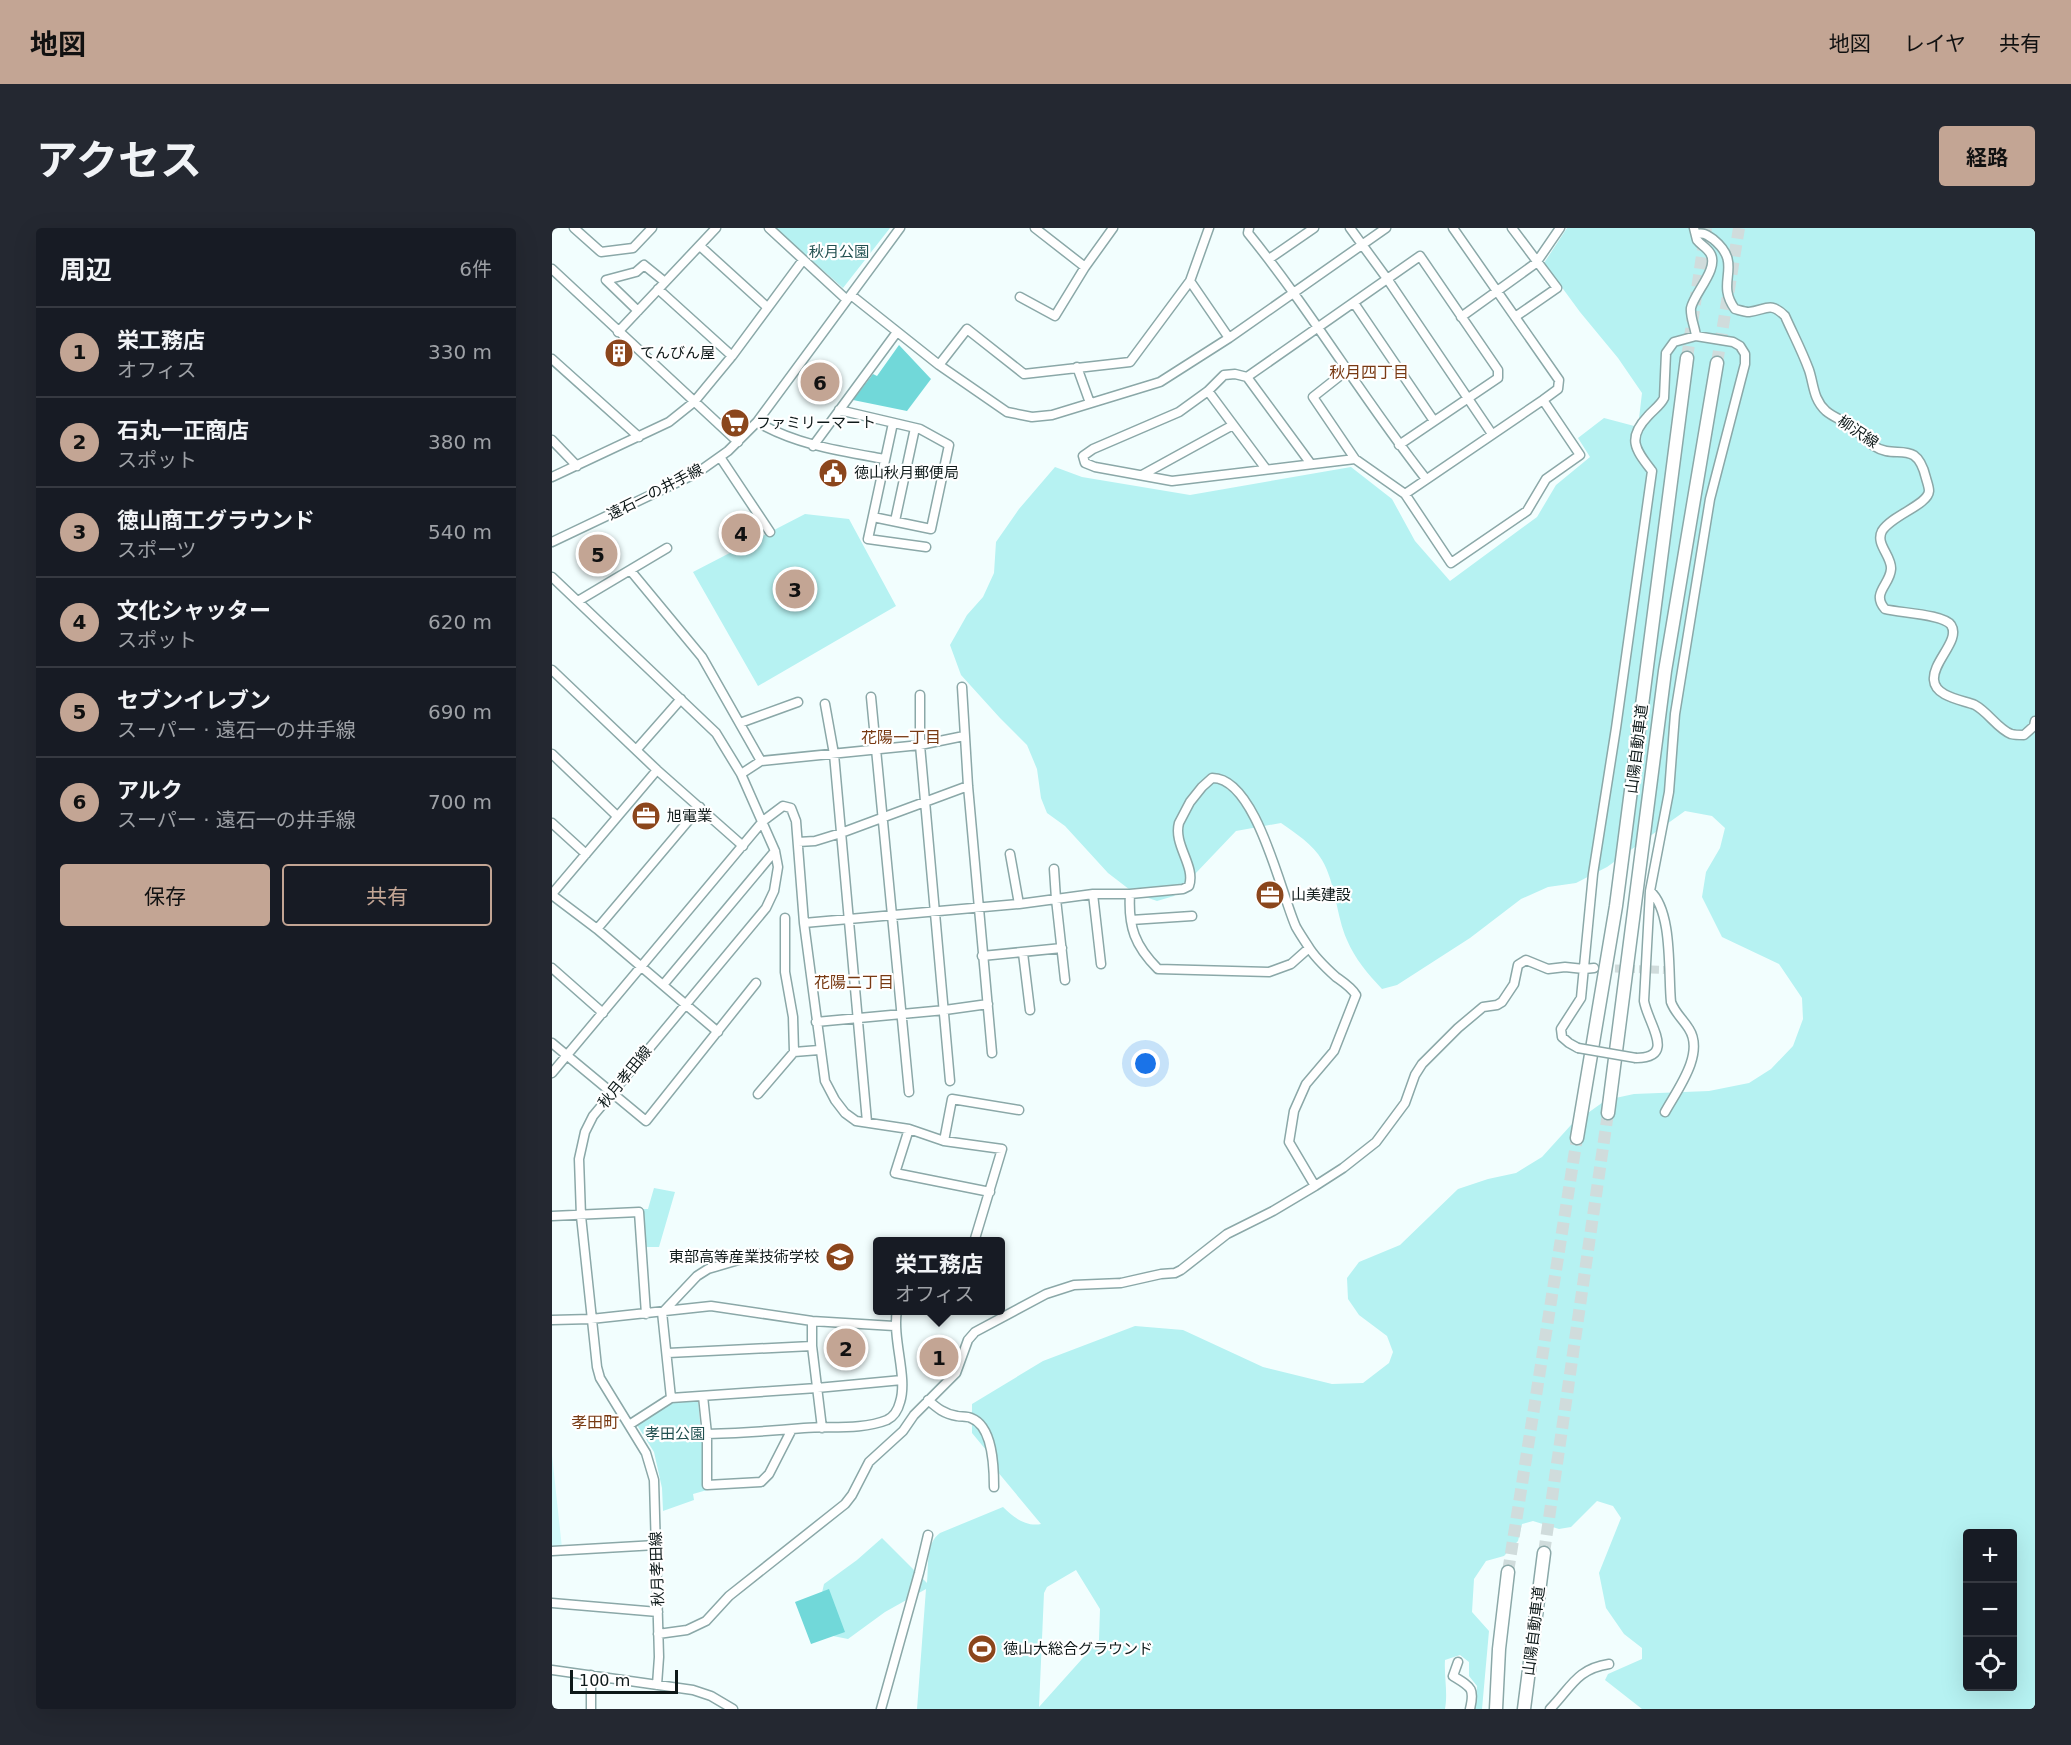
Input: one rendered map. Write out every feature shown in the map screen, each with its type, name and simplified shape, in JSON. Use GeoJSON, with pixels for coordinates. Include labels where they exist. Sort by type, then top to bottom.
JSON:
{"type":"FeatureCollection","features":[{"type":"Feature","properties":{"kind":"highway","name":"山陽自動車道"},"geometry":{"type":"LineString","coordinates":[[1576,1138],[1616,906],[1687,358]]}},
{"type":"Feature","properties":{"kind":"highway","name":"山陽自動車道"},"geometry":{"type":"LineString","coordinates":[[1608,1113],[1665,671],[1718,363]]}},
{"type":"Feature","properties":{"kind":"highway","name":"山陽自動車道"},"geometry":{"type":"LineString","coordinates":[[1524,1709],[1544,1553]]}},
{"type":"Feature","properties":{"kind":"highway","name":"山陽自動車道"},"geometry":{"type":"LineString","coordinates":[[1496,1709],[1499,1649],[1508,1572]]}},
{"type":"Feature","properties":{"kind":"street"},"geometry":{"type":"LineString","coordinates":[[574,228],[601,252],[633,248],[652,228]]}},
{"type":"Feature","properties":{"kind":"street"},"geometry":{"type":"LineString","coordinates":[[618,332],[716,228]]}},
{"type":"Feature","properties":{"kind":"street"},"geometry":{"type":"LineString","coordinates":[[769,228],[849,298],[939,365],[1007,412],[1032,417],[1052,415],[1160,382],[1229,338],[1386,228]]}},
{"type":"Feature","properties":{"kind":"street","name":"遠石一の井手線"},"geometry":{"type":"LineString","coordinates":[[552,542],[687,478],[720,457],[738,442],[757,422],[900,228]]}},
{"type":"Feature","properties":{"kind":"street"},"geometry":{"type":"LineString","coordinates":[[1035,228],[1085,267]]}},
{"type":"Feature","properties":{"kind":"street"},"geometry":{"type":"LineString","coordinates":[[939,365],[967,329],[1024,374],[1130,362],[1190,281],[1209,228]]}},
{"type":"Feature","properties":{"kind":"street"},"geometry":{"type":"LineString","coordinates":[[1249,228],[1248,233],[1318,327],[1399,445],[1426,479]]}},
{"type":"Feature","properties":{"kind":"street"},"geometry":{"type":"LineString","coordinates":[[1269,259],[1314,228]]}},
{"type":"Feature","properties":{"kind":"street"},"geometry":{"type":"LineString","coordinates":[[1350,228],[1492,434]]}},
{"type":"Feature","properties":{"kind":"street"},"geometry":{"type":"LineString","coordinates":[[1405,494],[1543,400],[1557,389],[1559,380],[1453,228]]}},
{"type":"Feature","properties":{"kind":"street"},"geometry":{"type":"LineString","coordinates":[[1512,228],[1536,263],[1557,288],[1515,317]]}},
{"type":"Feature","properties":{"kind":"street"},"geometry":{"type":"LineString","coordinates":[[1461,317],[1536,263],[1560,228]]}},
{"type":"Feature","properties":{"kind":"street"},"geometry":{"type":"LineString","coordinates":[[1020,297],[1055,316],[1111,229]]}},
{"type":"Feature","properties":{"kind":"street","name":"柳沢線"},"geometry":{"type":"LineString","coordinates":[[1696,336],[1691,314],[1692,305],[1713,265],[1709,250],[1697,240],[1695,231],[1706,234],[1727,254],[1729,262],[1726,295],[1735,309],[1748,312],[1769,307],[1778,309],[1785,316],[1809,371],[1813,390],[1827,412],[1848,424],[1875,447],[1907,452],[1916,456],[1920,462],[1929,490],[1927,498],[1918,506],[1901,514],[1883,530],[1880,536],[1882,548],[1891,565],[1890,577],[1878,596],[1880,604],[1885,609],[1932,617],[1946,621],[1952,626],[1951,643],[1936,666],[1935,686],[1952,698],[1974,705],[1986,712],[2008,733],[2024,735],[2034,726],[2035,721]]}},
{"type":"Feature","properties":{"kind":"street"},"geometry":{"type":"LineString","coordinates":[[700,246],[767,308]]}},
{"type":"Feature","properties":{"kind":"street"},"geometry":{"type":"LineString","coordinates":[[1247,378],[1420,256],[1498,370],[1498,378],[1399,445]]}},
{"type":"Feature","properties":{"kind":"street"},"geometry":{"type":"LineString","coordinates":[[552,477],[669,422],[694,402],[732,356],[803,260]]}},
{"type":"Feature","properties":{"kind":"street"},"geometry":{"type":"LineString","coordinates":[[638,311],[606,280],[636,273],[644,265],[665,282]]}},
{"type":"Feature","properties":{"kind":"street"},"geometry":{"type":"LineString","coordinates":[[552,269],[738,442]]}},
{"type":"Feature","properties":{"kind":"street"},"geometry":{"type":"LineString","coordinates":[[1190,281],[1229,338]]}},
{"type":"Feature","properties":{"kind":"street"},"geometry":{"type":"LineString","coordinates":[[658,289],[732,356]]}},
{"type":"Feature","properties":{"kind":"street"},"geometry":{"type":"LineString","coordinates":[[1354,303],[1434,421]]}},
{"type":"Feature","properties":{"kind":"street"},"geometry":{"type":"LineString","coordinates":[[813,446],[897,332]]}},
{"type":"Feature","properties":{"kind":"street"},"geometry":{"type":"LineString","coordinates":[[1696,336],[1733,342],[1740,346],[1745,354],[1745,364],[1710,499],[1677,702],[1669,792],[1650,891],[1644,1001],[1646,1013],[1658,1037],[1659,1046],[1649,1058],[1636,1058],[1578,1048],[1562,1037],[1561,1029],[1581,998],[1589,969],[1593,874],[1652,471],[1638,453],[1634,444],[1635,435],[1640,425],[1664,398],[1665,361],[1668,347],[1682,338],[1696,336]]}},
{"type":"Feature","properties":{"kind":"street"},"geometry":{"type":"LineString","coordinates":[[552,359],[639,437]]}},
{"type":"Feature","properties":{"kind":"street"},"geometry":{"type":"LineString","coordinates":[[1077,367],[1090,403]]}},
{"type":"Feature","properties":{"kind":"street"},"geometry":{"type":"LineString","coordinates":[[1347,371],[1313,397],[1355,459],[1405,494],[1451,563],[1527,511],[1546,479],[1580,455],[1543,400]]}},
{"type":"Feature","properties":{"kind":"street"},"geometry":{"type":"LineString","coordinates":[[1311,464],[1247,378],[1235,374],[1224,375],[1208,391],[1179,412],[1093,449],[1083,456],[1085,463],[1095,467],[1172,481],[1355,459]]}},
{"type":"Feature","properties":{"kind":"street"},"geometry":{"type":"LineString","coordinates":[[1208,391],[1266,469]]}},
{"type":"Feature","properties":{"kind":"street"},"geometry":{"type":"LineString","coordinates":[[839,410],[915,428],[949,445],[931,529],[873,517]]}},
{"type":"Feature","properties":{"kind":"street"},"geometry":{"type":"LineString","coordinates":[[757,422],[786,437],[813,446],[885,459]]}},
{"type":"Feature","properties":{"kind":"street"},"geometry":{"type":"LineString","coordinates":[[893,423],[868,539],[926,547]]}},
{"type":"Feature","properties":{"kind":"street"},"geometry":{"type":"LineString","coordinates":[[1142,475],[1233,425]]}},
{"type":"Feature","properties":{"kind":"street"},"geometry":{"type":"LineString","coordinates":[[895,521],[915,428]]}},
{"type":"Feature","properties":{"kind":"street"},"geometry":{"type":"LineString","coordinates":[[552,440],[577,466]]}},
{"type":"Feature","properties":{"kind":"street"},"geometry":{"type":"LineString","coordinates":[[720,457],[770,532]]}},
{"type":"Feature","properties":{"kind":"street"},"geometry":{"type":"LineString","coordinates":[[578,601],[667,548]]}},
{"type":"Feature","properties":{"kind":"street"},"geometry":{"type":"LineString","coordinates":[[630,570],[702,657],[761,761]]}},
{"type":"Feature","properties":{"kind":"street","name":"秋月孝田線"},"geometry":{"type":"LineString","coordinates":[[552,577],[716,733],[741,774],[763,820],[775,851],[778,867],[774,891],[766,908],[593,1116],[581,1145],[579,1159],[581,1216],[597,1367],[600,1378],[646,1453],[654,1480],[658,1612],[657,1685]]}},
{"type":"Feature","properties":{"kind":"street"},"geometry":{"type":"LineString","coordinates":[[552,670],[657,770],[743,846]]}},
{"type":"Feature","properties":{"kind":"street"},"geometry":{"type":"LineString","coordinates":[[962,687],[968,786],[992,1053]]}},
{"type":"Feature","properties":{"kind":"street"},"geometry":{"type":"LineString","coordinates":[[920,695],[920,745],[950,1081]]}},
{"type":"Feature","properties":{"kind":"street"},"geometry":{"type":"LineString","coordinates":[[871,697],[909,1092]]}},
{"type":"Feature","properties":{"kind":"street"},"geometry":{"type":"LineString","coordinates":[[637,750],[681,699]]}},
{"type":"Feature","properties":{"kind":"street"},"geometry":{"type":"LineString","coordinates":[[740,723],[798,702]]}},
{"type":"Feature","properties":{"kind":"street"},"geometry":{"type":"LineString","coordinates":[[825,704],[834,754],[867,1122]]}},
{"type":"Feature","properties":{"kind":"street"},"geometry":{"type":"LineString","coordinates":[[741,774],[761,761],[920,745],[964,736]]}},
{"type":"Feature","properties":{"kind":"street"},"geometry":{"type":"LineString","coordinates":[[552,754],[617,816]]}},
{"type":"Feature","properties":{"kind":"street"},"geometry":{"type":"LineString","coordinates":[[657,770],[552,895],[597,929],[718,1032]]}},
{"type":"Feature","properties":{"kind":"street"},"geometry":{"type":"LineString","coordinates":[[804,923],[1019,904],[1094,894],[1183,890],[1189,886],[1192,878],[1178,839],[1179,822],[1202,787],[1212,778],[1220,778],[1235,788],[1257,824],[1268,846],[1296,927],[1309,948],[1356,994],[1334,1051],[1306,1084],[1294,1111],[1289,1142],[1315,1186]]}},
{"type":"Feature","properties":{"kind":"street"},"geometry":{"type":"LineString","coordinates":[[798,842],[815,841],[841,833],[968,786]]}},
{"type":"Feature","properties":{"kind":"street"},"geometry":{"type":"LineString","coordinates":[[552,1073],[763,820],[783,806],[791,808],[796,820],[804,923],[819,1050],[825,1081],[845,1113],[856,1121],[909,1129],[944,1141],[1002,1149],[976,1237]]}},
{"type":"Feature","properties":{"kind":"street"},"geometry":{"type":"LineString","coordinates":[[597,929],[700,807]]}},
{"type":"Feature","properties":{"kind":"street"},"geometry":{"type":"LineString","coordinates":[[552,823],[586,854]]}},
{"type":"Feature","properties":{"kind":"street"},"geometry":{"type":"LineString","coordinates":[[663,985],[775,851]]}},
{"type":"Feature","properties":{"kind":"street"},"geometry":{"type":"LineString","coordinates":[[1010,854],[1019,904]]}},
{"type":"Feature","properties":{"kind":"street"},"geometry":{"type":"LineString","coordinates":[[1054,869],[1065,980]]}},
{"type":"Feature","properties":{"kind":"street"},"geometry":{"type":"LineString","coordinates":[[1650,891],[1656,897],[1663,913],[1671,1002],[1690,1029],[1694,1049],[1685,1075],[1665,1112]]}},
{"type":"Feature","properties":{"kind":"street"},"geometry":{"type":"LineString","coordinates":[[1094,894],[1101,964]]}},
{"type":"Feature","properties":{"kind":"street"},"geometry":{"type":"LineString","coordinates":[[1130,894],[1131,920],[1136,941],[1142,953],[1158,969],[1269,972],[1291,964],[1309,948]]}},
{"type":"Feature","properties":{"kind":"street"},"geometry":{"type":"LineString","coordinates":[[1131,920],[1192,915]]}},
{"type":"Feature","properties":{"kind":"street"},"geometry":{"type":"LineString","coordinates":[[758,1094],[794,1052],[793,1017],[785,972],[785,918]]}},
{"type":"Feature","properties":{"kind":"street"},"geometry":{"type":"LineString","coordinates":[[982,956],[1062,948]]}},
{"type":"Feature","properties":{"kind":"street"},"geometry":{"type":"LineString","coordinates":[[1023,953],[1030,1010]]}},
{"type":"Feature","properties":{"kind":"street"},"geometry":{"type":"LineString","coordinates":[[658,1634],[687,1630],[706,1621],[729,1596],[845,1504],[869,1462],[903,1431],[928,1400],[956,1373],[968,1340],[975,1332],[1046,1294],[1074,1285],[1121,1283],[1175,1273],[1227,1234],[1273,1211],[1315,1186],[1376,1142],[1405,1102],[1415,1074],[1422,1065],[1483,1007],[1502,1002],[1514,984],[1518,965],[1521,962],[1526,960],[1548,969],[1565,967],[1589,969]]}},
{"type":"Feature","properties":{"kind":"street"},"geometry":{"type":"LineString","coordinates":[[552,968],[603,1012]]}},
{"type":"Feature","properties":{"kind":"street"},"geometry":{"type":"LineString","coordinates":[[552,1043],[646,1121],[756,983]]}},
{"type":"Feature","properties":{"kind":"street"},"geometry":{"type":"LineString","coordinates":[[816,1022],[988,1004]]}},
{"type":"Feature","properties":{"kind":"street"},"geometry":{"type":"LineString","coordinates":[[794,1052],[819,1050]]}},
{"type":"Feature","properties":{"kind":"street"},"geometry":{"type":"LineString","coordinates":[[944,1141],[952,1099],[1019,1110]]}},
{"type":"Feature","properties":{"kind":"street"},"geometry":{"type":"LineString","coordinates":[[909,1129],[895,1173],[990,1192]]}},
{"type":"Feature","properties":{"kind":"street"},"geometry":{"type":"LineString","coordinates":[[552,1216],[639,1212],[646,1314]]}},
{"type":"Feature","properties":{"kind":"street"},"geometry":{"type":"LineString","coordinates":[[662,1312],[697,1276],[708,1269],[762,1253]]}},
{"type":"Feature","properties":{"kind":"street"},"geometry":{"type":"LineString","coordinates":[[552,1320],[591,1319],[711,1306],[812,1320],[894,1326]]}},
{"type":"Feature","properties":{"kind":"street"},"geometry":{"type":"LineString","coordinates":[[662,1312],[671,1398]]}},
{"type":"Feature","properties":{"kind":"street"},"geometry":{"type":"LineString","coordinates":[[707,1434],[791,1431],[861,1425],[886,1420],[895,1415],[901,1400],[902,1380],[894,1326],[896,1315]]}},
{"type":"Feature","properties":{"kind":"street"},"geometry":{"type":"LineString","coordinates":[[812,1320],[812,1346],[822,1428]]}},
{"type":"Feature","properties":{"kind":"street"},"geometry":{"type":"LineString","coordinates":[[668,1353],[812,1346]]}},
{"type":"Feature","properties":{"kind":"street"},"geometry":{"type":"LineString","coordinates":[[629,1425],[671,1398],[902,1380]]}},
{"type":"Feature","properties":{"kind":"street"},"geometry":{"type":"LineString","coordinates":[[703,1396],[707,1434],[707,1485],[761,1482],[769,1474],[791,1431]]}},
{"type":"Feature","properties":{"kind":"street"},"geometry":{"type":"LineString","coordinates":[[928,1400],[939,1410],[971,1418],[982,1426],[991,1446],[994,1487]]}},
{"type":"Feature","properties":{"kind":"street"},"geometry":{"type":"LineString","coordinates":[[880,1709],[919,1573],[927,1535]]}},
{"type":"Feature","properties":{"kind":"street"},"geometry":{"type":"LineString","coordinates":[[552,1551],[656,1545]]}},
{"type":"Feature","properties":{"kind":"street"},"geometry":{"type":"LineString","coordinates":[[552,1603],[658,1612]]}},
{"type":"Feature","properties":{"kind":"street"},"geometry":{"type":"LineString","coordinates":[[1458,1662],[1453,1676],[1472,1691],[1470,1709]]}},
{"type":"Feature","properties":{"kind":"street"},"geometry":{"type":"LineString","coordinates":[[1550,1709],[1578,1675],[1597,1666],[1609,1664]]}},
{"type":"Feature","properties":{"kind":"street"},"geometry":{"type":"LineString","coordinates":[[552,1670],[693,1690],[711,1696],[733,1709]]}},
{"type":"Feature","properties":{"kind":"street"},"geometry":{"type":"LineString","coordinates":[[591,1675],[591,1709]]}},
{"type":"Feature","properties":{"kind":"shaded area"},"geometry":{"type":"Polygon","coordinates":[[[899,345],[931,379],[907,411],[853,400],[873,374],[877,376],[899,345]]]}},
{"type":"Feature","properties":{"kind":"shaded area"},"geometry":{"type":"Polygon","coordinates":[[[552,1455],[562,1548],[552,1548],[552,1455]]]}},
{"type":"Feature","properties":{"kind":"shaded area"},"geometry":{"type":"Polygon","coordinates":[[[829,1589],[845,1632],[811,1644],[795,1602],[829,1589]]]}},
{"type":"Feature","properties":{"kind":"green space","name":"秋月公園"},"geometry":{"type":"Polygon","coordinates":[[[775,228],[890,228],[843,288],[775,228]]]}},
{"type":"Feature","properties":{"kind":"green space"},"geometry":{"type":"Polygon","coordinates":[[[1567,228],[2035,228],[2035,1709],[1642,1709],[1605,1680],[1608,1674],[1642,1659],[1642,1648],[1624,1634],[1606,1608],[1599,1573],[1621,1518],[1613,1506],[1597,1501],[1571,1527],[1559,1529],[1533,1521],[1522,1524],[1518,1541],[1504,1556],[1486,1561],[1474,1579],[1472,1612],[1489,1631],[1482,1709],[1475,1709],[1477,1686],[1469,1676],[1469,1662],[1460,1655],[1445,1660],[1445,1709],[917,1709],[926,1589],[885,1612],[848,1639],[828,1635],[818,1610],[824,1584],[882,1538],[927,1583],[930,1549],[940,1533],[1003,1507],[1015,1518],[1025,1523],[1041,1524],[997,1471],[991,1456],[972,1433],[972,1404],[1043,1361],[1135,1326],[1183,1330],[1263,1367],[1332,1384],[1363,1383],[1389,1363],[1393,1352],[1387,1336],[1359,1315],[1348,1299],[1347,1278],[1359,1262],[1400,1245],[1458,1189],[1516,1173],[1542,1157],[1571,1125],[1606,1100],[1634,1094],[1709,1091],[1749,1083],[1771,1069],[1793,1046],[1803,1019],[1802,998],[1779,964],[1722,937],[1702,897],[1706,872],[1720,848],[1725,828],[1712,816],[1685,811],[1607,867],[1576,883],[1548,887],[1521,899],[1470,938],[1397,985],[1382,989],[1362,966],[1350,947],[1343,930],[1327,869],[1322,860],[1309,844],[1281,823],[1236,831],[1174,896],[1157,901],[1134,893],[1108,873],[1065,826],[1047,813],[1041,798],[1037,769],[1027,745],[961,675],[950,645],[967,615],[983,597],[994,573],[996,542],[1019,509],[1055,467],[1082,477],[1190,495],[1351,467],[1392,499],[1415,541],[1450,581],[1537,517],[1556,485],[1590,457],[1578,438],[1604,418],[1638,427],[1642,393],[1618,358],[1544,263],[1567,228]],[[1076,1570],[1047,1587],[1044,1593],[1039,1707],[1099,1640],[1100,1609],[1076,1570]]]}},
{"type":"Feature","properties":{"kind":"green space"},"geometry":{"type":"Polygon","coordinates":[[[805,514],[849,519],[896,606],[758,686],[693,572],[805,514]]]}},
{"type":"Feature","properties":{"kind":"green space"},"geometry":{"type":"Polygon","coordinates":[[[654,1188],[675,1192],[659,1247],[644,1247],[641,1209],[648,1209],[654,1188]]]}},
{"type":"Feature","properties":{"kind":"green space","name":"孝田公園"},"geometry":{"type":"Polygon","coordinates":[[[672,1401],[698,1401],[707,1490],[693,1494],[694,1500],[663,1511],[662,1488],[654,1452],[637,1425],[672,1401]]]}},
{"type":"Feature","properties":{"kind":"tunnel"},"geometry":{"type":"LineString","coordinates":[[1687,358],[1706,228]]}},
{"type":"Feature","properties":{"kind":"tunnel"},"geometry":{"type":"LineString","coordinates":[[1717,363],[1739,228]]}},
{"type":"Feature","properties":{"kind":"tunnel"},"geometry":{"type":"LineString","coordinates":[[1603,968],[1664,970]]}},
{"type":"Feature","properties":{"kind":"tunnel"},"geometry":{"type":"LineString","coordinates":[[1544,1553],[1608,1113]]}},
{"type":"Feature","properties":{"kind":"tunnel"},"geometry":{"type":"LineString","coordinates":[[1508,1572],[1577,1138]]}},
{"type":"Feature","properties":{"kind":"place","name":"てんびん屋"},"geometry":{"type":"Point","coordinates":[619,353]}},
{"type":"Feature","properties":{"kind":"place","name":"アルク"},"geometry":{"type":"Point","coordinates":[820,382]}},
{"type":"Feature","properties":{"kind":"place","name":"ファミリーマート"},"geometry":{"type":"Point","coordinates":[735,423]}},
{"type":"Feature","properties":{"kind":"place","name":"徳山秋月郵便局"},"geometry":{"type":"Point","coordinates":[833,473]}},
{"type":"Feature","properties":{"kind":"place","name":"文化シャッター"},"geometry":{"type":"Point","coordinates":[741,533]}},
{"type":"Feature","properties":{"kind":"place","name":"セブンイレブン"},"geometry":{"type":"Point","coordinates":[598,554]}},
{"type":"Feature","properties":{"kind":"place","name":"徳山商工グラウンド"},"geometry":{"type":"Point","coordinates":[795,589]}},
{"type":"Feature","properties":{"kind":"place","name":"旭電業"},"geometry":{"type":"Point","coordinates":[646,816]}},
{"type":"Feature","properties":{"kind":"place","name":"山美建設"},"geometry":{"type":"Point","coordinates":[1270,895]}},
{"type":"Feature","properties":{"kind":"place","name":"東部高等産業技術学校"},"geometry":{"type":"Point","coordinates":[840,1257]}},
{"type":"Feature","properties":{"kind":"place","name":"石丸一正商店"},"geometry":{"type":"Point","coordinates":[846,1348]}},
{"type":"Feature","properties":{"kind":"place","name":"栄工務店"},"geometry":{"type":"Point","coordinates":[939,1357]}},
{"type":"Feature","properties":{"kind":"place","name":"徳山大総合グラウンド"},"geometry":{"type":"Point","coordinates":[982,1649]}},
{"type":"Feature","properties":{"kind":"district","name":"秋月四丁目"},"geometry":{"type":"Point","coordinates":[1369,372]}},
{"type":"Feature","properties":{"kind":"district","name":"花陽一丁目"},"geometry":{"type":"Point","coordinates":[901,737]}},
{"type":"Feature","properties":{"kind":"district","name":"花陽二丁目"},"geometry":{"type":"Point","coordinates":[854,982]}},
{"type":"Feature","properties":{"kind":"district","name":"孝田町"},"geometry":{"type":"Point","coordinates":[595,1422]}}]}
